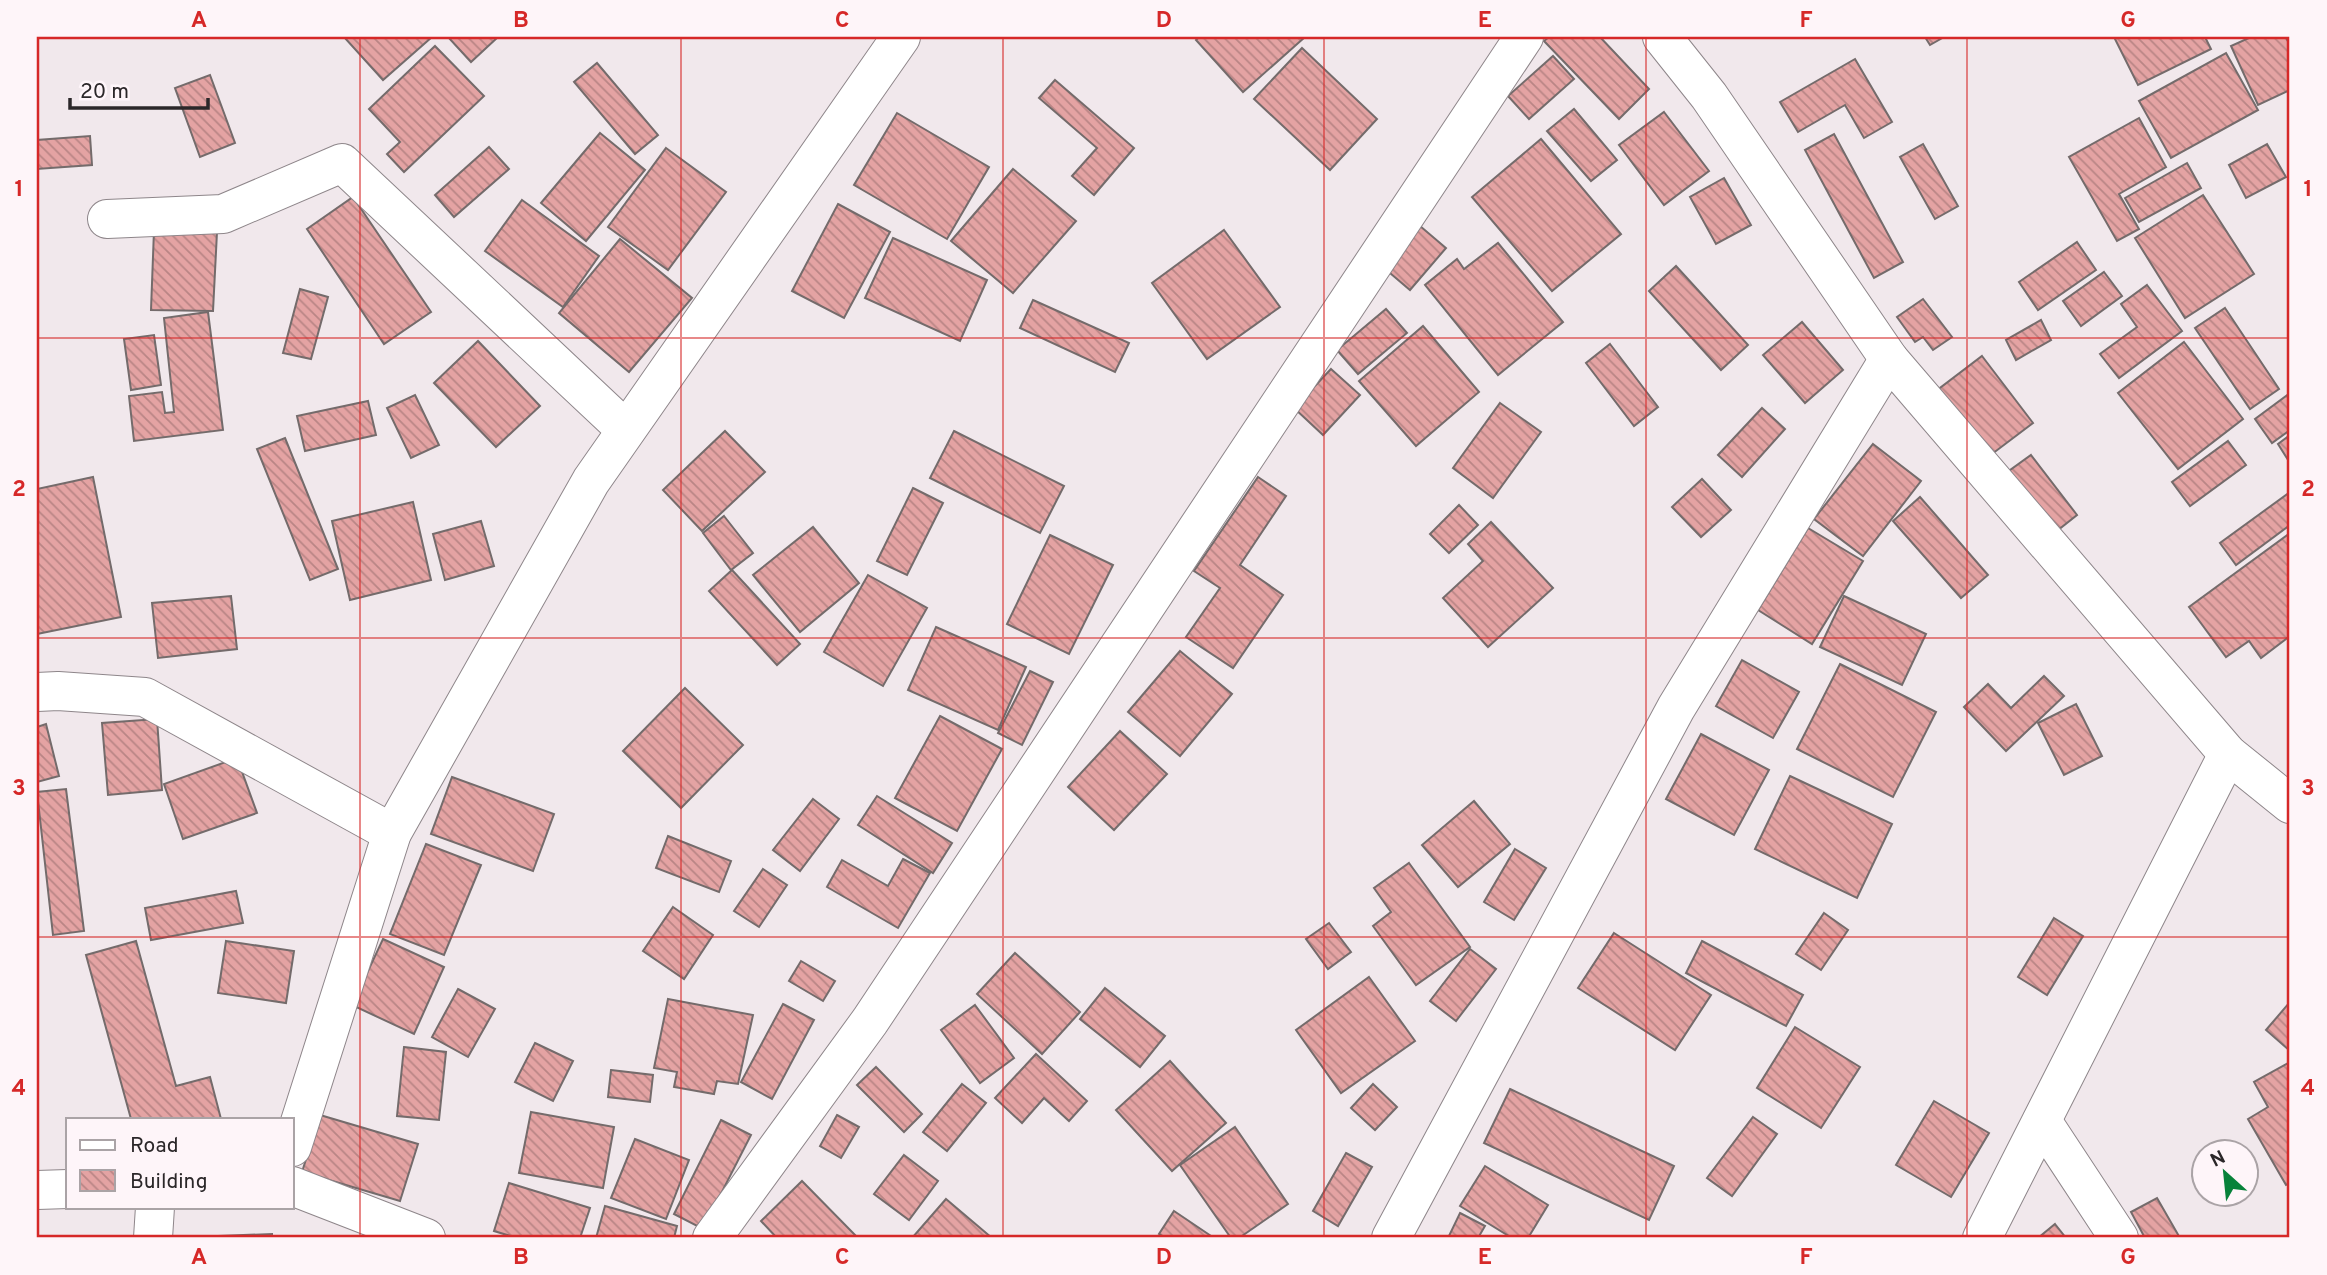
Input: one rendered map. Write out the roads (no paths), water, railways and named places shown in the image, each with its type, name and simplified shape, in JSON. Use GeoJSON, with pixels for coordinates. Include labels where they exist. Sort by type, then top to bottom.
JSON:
{"type":"FeatureCollection","features":[{"type":"Feature","properties":{"kind":"street"},"geometry":{"type":"LineString","coordinates":[[712,1238],[870,1021],[1524,37]]}},
{"type":"Feature","properties":{"kind":"street"},"geometry":{"type":"LineString","coordinates":[[1662,37],[1709,96],[1889,359],[2228,754],[2290,804]]}},
{"type":"Feature","properties":{"kind":"street"},"geometry":{"type":"LineString","coordinates":[[294,1141],[392,833],[591,481],[896,38]]}},
{"type":"Feature","properties":{"kind":"street"},"geometry":{"type":"LineString","coordinates":[[107,219],[223,214],[342,163],[626,430]]}},
{"type":"Feature","properties":{"kind":"street"},"geometry":{"type":"LineString","coordinates":[[1391,1238],[1676,708],[1889,359]]}},
{"type":"Feature","properties":{"kind":"street"},"geometry":{"type":"LineString","coordinates":[[37,692],[145,697],[392,833]]}},
{"type":"Feature","properties":{"kind":"street"},"geometry":{"type":"LineString","coordinates":[[1982,1238],[2228,754]]}},
{"type":"Feature","properties":{"kind":"street"},"geometry":{"type":"LineString","coordinates":[[2042,1121],[2119,1238]]}},
{"type":"Feature","properties":{"kind":"street"},"geometry":{"type":"LineString","coordinates":[[294,1187],[426,1238]]}},
{"type":"Feature","properties":{"kind":"street"},"geometry":{"type":"LineString","coordinates":[[37,1190],[66,1189]]}},
{"type":"Feature","properties":{"kind":"street"},"geometry":{"type":"LineString","coordinates":[[153,1238],[155,1208]]}}]}
